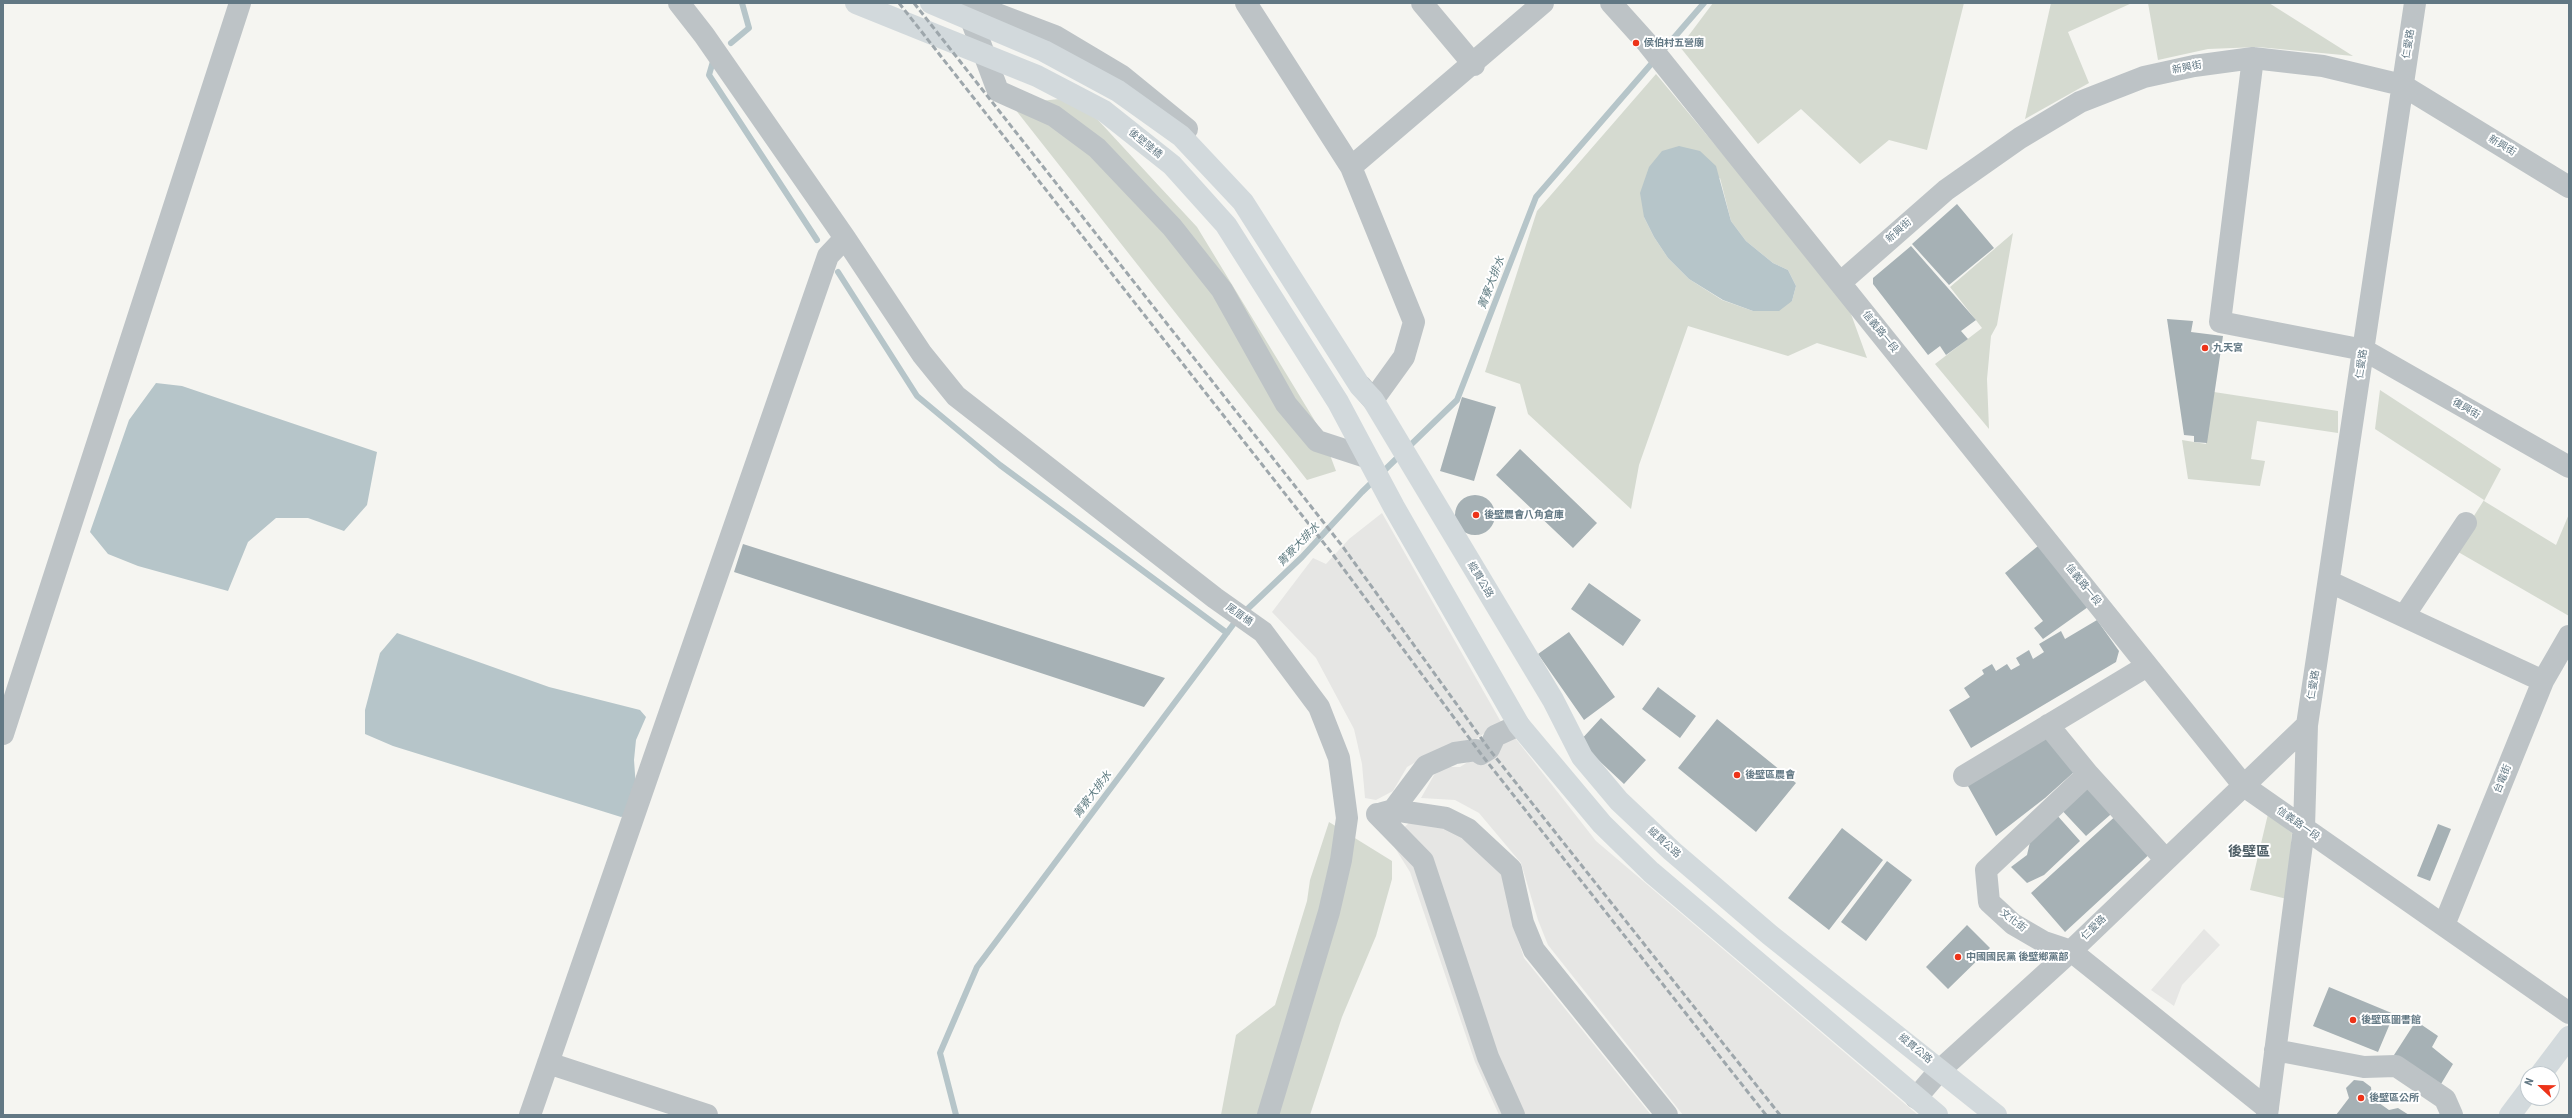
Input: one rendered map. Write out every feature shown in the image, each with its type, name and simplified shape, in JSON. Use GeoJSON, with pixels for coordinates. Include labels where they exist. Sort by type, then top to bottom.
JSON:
{"type":"FeatureCollection","features":[{"type":"Feature","properties":{"kind":"main road","name":"後壁陸橋"},"geometry":{"type":"LineString","coordinates":[[856,3],[1037,76],[1104,111],[1172,165],[1226,225],[1338,402],[1366,457]]}},
{"type":"Feature","properties":{"kind":"main road"},"geometry":{"type":"LineString","coordinates":[[931,3],[1051,54],[1118,91],[1181,136],[1243,202],[1367,393]]}},
{"type":"Feature","properties":{"kind":"main road","name":"縱貫公路"},"geometry":{"type":"LineString","coordinates":[[1367,393],[1396,435],[1426,490],[1554,700],[1582,757],[1619,801],[1672,851],[1770,935],[1996,1115]]}},
{"type":"Feature","properties":{"kind":"main road"},"geometry":{"type":"LineString","coordinates":[[1366,457],[1519,725],[1602,824],[1651,872],[1937,1115]]}},
{"type":"Feature","properties":{"kind":"main road"},"geometry":{"type":"LineString","coordinates":[[1754,959],[1770,935]]}},
{"type":"Feature","properties":{"kind":"main road"},"geometry":{"type":"LineString","coordinates":[[2547,1066],[2569,1037]]}},
{"type":"Feature","properties":{"kind":"main road"},"geometry":{"type":"LineString","coordinates":[[2510,1115],[2520,1102]]}},
{"type":"Feature","properties":{"kind":"street"},"geometry":{"type":"LineString","coordinates":[[3,734],[240,3]]}},
{"type":"Feature","properties":{"kind":"street","name":"尾厝橋"},"geometry":{"type":"LineString","coordinates":[[678,3],[704,35],[845,238],[922,354],[956,396],[1215,598],[1263,632],[1319,707],[1339,758],[1347,818],[1342,860],[1329,912],[1268,1115]]}},
{"type":"Feature","properties":{"kind":"street"},"geometry":{"type":"LineString","coordinates":[[965,3],[998,91],[1054,116],[1097,148],[1172,227],[1222,290],[1286,404],[1318,441],[1366,457]]}},
{"type":"Feature","properties":{"kind":"street"},"geometry":{"type":"LineString","coordinates":[[968,3],[1055,36],[1122,76],[1199,139],[1246,191],[1330,323],[1357,381],[1367,393],[1404,357],[1414,322],[1351,167],[1246,3]]}},
{"type":"Feature","properties":{"kind":"street"},"geometry":{"type":"LineString","coordinates":[[1422,3],[1474,65]]}},
{"type":"Feature","properties":{"kind":"street"},"geometry":{"type":"LineString","coordinates":[[1351,167],[1474,65],[1543,3]]}},
{"type":"Feature","properties":{"kind":"street","name":"信義路一段"},"geometry":{"type":"LineString","coordinates":[[1611,3],[1648,44],[1672,76],[2244,786],[2569,1013]]}},
{"type":"Feature","properties":{"kind":"street","name":"仁愛路"},"geometry":{"type":"LineString","coordinates":[[2267,1112],[2304,828],[2307,725],[2330,582],[2415,3]]}},
{"type":"Feature","properties":{"kind":"street","name":"新興街"},"geometry":{"type":"LineString","coordinates":[[1840,283],[1946,190],[2020,138],[2080,102],[2144,77],[2194,66],[2253,58],[2323,66],[2402,85],[2569,187]]}},
{"type":"Feature","properties":{"kind":"street","name":"復興街"},"geometry":{"type":"LineString","coordinates":[[2253,58],[2220,322],[2364,350],[2569,468]]}},
{"type":"Feature","properties":{"kind":"street"},"geometry":{"type":"LineString","coordinates":[[530,1115],[828,256],[845,238]]}},
{"type":"Feature","properties":{"kind":"street"},"geometry":{"type":"LineString","coordinates":[[2404,616],[2466,523]]}},
{"type":"Feature","properties":{"kind":"street"},"geometry":{"type":"LineString","coordinates":[[2330,582],[2543,681]]}},
{"type":"Feature","properties":{"kind":"street","name":"台電街"},"geometry":{"type":"LineString","coordinates":[[2444,925],[2543,681],[2569,636]]}},
{"type":"Feature","properties":{"kind":"street"},"geometry":{"type":"LineString","coordinates":[[1964,776],[2147,666]]}},
{"type":"Feature","properties":{"kind":"street"},"geometry":{"type":"LineString","coordinates":[[1385,812],[1426,766],[1455,752],[1476,750],[1480,754],[1489,749],[1495,736],[1519,725]]}},
{"type":"Feature","properties":{"kind":"street"},"geometry":{"type":"LineString","coordinates":[[2048,725],[2088,774],[2166,860]]}},
{"type":"Feature","properties":{"kind":"street","name":"仁愛路"},"geometry":{"type":"LineString","coordinates":[[1916,1098],[1940,1070],[2071,951],[2307,725]]}},
{"type":"Feature","properties":{"kind":"street","name":"文化街"},"geometry":{"type":"LineString","coordinates":[[2088,774],[1986,870],[1989,902],[2014,924],[2044,942],[2071,951],[2267,1112]]}},
{"type":"Feature","properties":{"kind":"street"},"geometry":{"type":"LineString","coordinates":[[1385,812],[1423,861],[1488,1057],[1514,1115]]}},
{"type":"Feature","properties":{"kind":"street"},"geometry":{"type":"LineString","coordinates":[[1347,818],[1385,812],[1446,818],[1468,829],[1511,869],[1523,923],[1534,950],[1667,1115]]}},
{"type":"Feature","properties":{"kind":"street"},"geometry":{"type":"LineString","coordinates":[[2275,1050],[2364,1067],[2396,1066],[2445,1099],[2452,1115]]}},
{"type":"Feature","properties":{"kind":"street"},"geometry":{"type":"LineString","coordinates":[[548,1062],[707,1115]]}},
{"type":"Feature","properties":{"kind":"shaded area"},"geometry":{"type":"Polygon","coordinates":[[[1713,3],[1964,3],[1927,150],[1889,140],[1860,164],[1801,109],[1758,144],[1680,47],[1713,3]]]}},
{"type":"Feature","properties":{"kind":"shaded area"},"geometry":{"type":"Polygon","coordinates":[[[2051,3],[2132,3],[2068,32],[2089,83],[2025,119],[2051,3]]]}},
{"type":"Feature","properties":{"kind":"shaded area"},"geometry":{"type":"Polygon","coordinates":[[[2148,3],[2269,3],[2353,56],[2258,47],[2208,49],[2158,60],[2148,3]]]}},
{"type":"Feature","properties":{"kind":"shaded area"},"geometry":{"type":"Polygon","coordinates":[[[1656,74],[1847,303],[1867,358],[1817,343],[1788,356],[1688,326],[1639,465],[1631,509],[1528,414],[1520,384],[1485,372],[1537,211],[1656,74]],[[1720,178],[1644,217],[1654,237],[1668,258],[1689,279],[1722,300],[1753,311],[1792,301],[1796,286],[1788,270],[1773,263],[1746,241],[1731,221],[1720,178]]]}},
{"type":"Feature","properties":{"kind":"shaded area"},"geometry":{"type":"Polygon","coordinates":[[[1069,98],[1098,120],[1197,227],[1321,431],[1336,471],[1307,480],[1011,104],[1069,98]]]}},
{"type":"Feature","properties":{"kind":"shaded area"},"geometry":{"type":"Polygon","coordinates":[[[1679,146],[1700,151],[1716,166],[1731,221],[1746,241],[1773,263],[1788,270],[1796,286],[1792,301],[1779,311],[1753,311],[1723,300],[1689,279],[1668,258],[1654,237],[1644,217],[1640,193],[1649,167],[1662,151],[1679,146]]]}},
{"type":"Feature","properties":{"kind":"shaded area"},"geometry":{"type":"Polygon","coordinates":[[[2013,233],[1997,325],[1991,336],[1987,379],[1989,429],[1935,364],[1982,328],[1950,287],[2013,233]]]}},
{"type":"Feature","properties":{"kind":"shaded area"},"geometry":{"type":"Polygon","coordinates":[[[156,383],[182,386],[377,452],[367,505],[344,531],[308,518],[276,518],[248,542],[228,591],[138,566],[108,554],[90,532],[129,420],[156,383]]]}},
{"type":"Feature","properties":{"kind":"shaded area"},"geometry":{"type":"Polygon","coordinates":[[[2380,390],[2501,469],[2484,501],[2556,545],[2569,514],[2569,616],[2453,549],[2484,500],[2375,429],[2380,390]]]}},
{"type":"Feature","properties":{"kind":"shaded area"},"geometry":{"type":"Polygon","coordinates":[[[2214,392],[2338,411],[2338,433],[2257,421],[2251,459],[2265,461],[2260,486],[2188,479],[2182,440],[2206,444],[2214,392]]]}},
{"type":"Feature","properties":{"kind":"shaded area"},"geometry":{"type":"Polygon","coordinates":[[[1382,513],[1501,722],[1470,743],[1425,757],[1407,767],[1393,791],[1376,800],[1365,798],[1362,764],[1354,729],[1316,658],[1272,612],[1313,558],[1326,564],[1349,539],[1382,513]]]}},
{"type":"Feature","properties":{"kind":"shaded area"},"geometry":{"type":"Polygon","coordinates":[[[397,633],[549,687],[640,710],[646,717],[636,740],[634,760],[637,802],[627,815],[621,817],[393,746],[365,734],[365,710],[380,653],[397,633]]]}},
{"type":"Feature","properties":{"kind":"shaded area"},"geometry":{"type":"Polygon","coordinates":[[[1512,734],[1596,841],[1918,1115],[1683,1115],[1548,945],[1538,920],[1521,863],[1479,813],[1455,800],[1421,798],[1434,775],[1447,767],[1460,767],[1512,734]]]}},
{"type":"Feature","properties":{"kind":"shaded area"},"geometry":{"type":"Polygon","coordinates":[[[1419,814],[1446,817],[1502,874],[1512,921],[1524,958],[1651,1115],[1499,1115],[1475,1062],[1410,872],[1390,840],[1419,814]]]}},
{"type":"Feature","properties":{"kind":"shaded area"},"geometry":{"type":"Polygon","coordinates":[[[2268,814],[2292,833],[2287,899],[2250,890],[2268,814]]]}},
{"type":"Feature","properties":{"kind":"shaded area"},"geometry":{"type":"Polygon","coordinates":[[[1329,822],[1392,861],[1392,879],[1376,936],[1342,1017],[1310,1115],[1221,1115],[1236,1035],[1275,1005],[1307,901],[1310,880],[1329,822]]]}},
{"type":"Feature","properties":{"kind":"shaded area"},"geometry":{"type":"Polygon","coordinates":[[[2204,929],[2220,945],[2182,985],[2174,1006],[2151,990],[2204,929]]]}},
{"type":"Feature","properties":{"kind":"building"},"geometry":{"type":"Polygon","coordinates":[[[1957,204],[1994,248],[1949,285],[1912,244],[1957,204]]]}},
{"type":"Feature","properties":{"kind":"building"},"geometry":{"type":"Polygon","coordinates":[[[1911,246],[1976,320],[1961,331],[1968,339],[1946,355],[1940,346],[1928,355],[1873,284],[1873,278],[1911,246]]]}},
{"type":"Feature","properties":{"kind":"building"},"geometry":{"type":"Polygon","coordinates":[[[2167,319],[2193,321],[2191,332],[2223,336],[2207,443],[2194,442],[2194,436],[2184,435],[2167,319]]]}},
{"type":"Feature","properties":{"kind":"building"},"geometry":{"type":"Polygon","coordinates":[[[1462,397],[1496,407],[1474,481],[1440,471],[1462,397]]]}},
{"type":"Feature","properties":{"kind":"building"},"geometry":{"type":"Polygon","coordinates":[[[1520,449],[1597,523],[1573,548],[1496,475],[1520,449]]]}},
{"type":"Feature","properties":{"kind":"building","name":"後壁農會八角倉庫"},"geometry":{"type":"Polygon","coordinates":[[[1475,495],[1483,497],[1489,501],[1493,507],[1495,515],[1493,523],[1489,529],[1483,533],[1475,535],[1467,533],[1461,529],[1457,523],[1455,515],[1457,507],[1461,501],[1467,497],[1475,495]]]}},
{"type":"Feature","properties":{"kind":"building"},"geometry":{"type":"Polygon","coordinates":[[[743,544],[1165,678],[1144,707],[734,572],[743,544]]]}},
{"type":"Feature","properties":{"kind":"building"},"geometry":{"type":"Polygon","coordinates":[[[2038,546],[2088,607],[2043,639],[2034,628],[2043,621],[2005,573],[2038,546]]]}},
{"type":"Feature","properties":{"kind":"building"},"geometry":{"type":"Polygon","coordinates":[[[1589,583],[1641,620],[1623,646],[1571,609],[1589,583]]]}},
{"type":"Feature","properties":{"kind":"building"},"geometry":{"type":"Polygon","coordinates":[[[2097,620],[2119,651],[2116,662],[1971,748],[1949,710],[1970,697],[1964,688],[1984,674],[1982,670],[1992,664],[1996,671],[2007,664],[2011,670],[2020,665],[2016,658],[2029,650],[2033,659],[2044,652],[2039,644],[2061,631],[2065,639],[2097,620]]]}},
{"type":"Feature","properties":{"kind":"building"},"geometry":{"type":"Polygon","coordinates":[[[1569,632],[1615,697],[1584,720],[1538,654],[1569,632]]]}},
{"type":"Feature","properties":{"kind":"building"},"geometry":{"type":"Polygon","coordinates":[[[1658,687],[1696,716],[1680,738],[1642,709],[1658,687]]]}},
{"type":"Feature","properties":{"kind":"building"},"geometry":{"type":"Polygon","coordinates":[[[1601,718],[1646,760],[1624,784],[1579,742],[1601,718]]]}},
{"type":"Feature","properties":{"kind":"building","name":"後壁區農會"},"geometry":{"type":"Polygon","coordinates":[[[1717,719],[1796,783],[1756,832],[1678,768],[1717,719]]]}},
{"type":"Feature","properties":{"kind":"building"},"geometry":{"type":"Polygon","coordinates":[[[2047,729],[2074,772],[2045,798],[1996,836],[1964,779],[2047,729]]]}},
{"type":"Feature","properties":{"kind":"building"},"geometry":{"type":"Polygon","coordinates":[[[2090,777],[2118,808],[2086,836],[2057,805],[2090,777]]]}},
{"type":"Feature","properties":{"kind":"building"},"geometry":{"type":"Polygon","coordinates":[[[2120,812],[2154,850],[2065,932],[2031,893],[2120,812]]]}},
{"type":"Feature","properties":{"kind":"building"},"geometry":{"type":"Polygon","coordinates":[[[2056,814],[2080,841],[2044,875],[2027,883],[2011,867],[2027,855],[2030,842],[2056,814]]]}},
{"type":"Feature","properties":{"kind":"building"},"geometry":{"type":"Polygon","coordinates":[[[2438,824],[2451,829],[2430,881],[2417,876],[2438,824]]]}},
{"type":"Feature","properties":{"kind":"building"},"geometry":{"type":"Polygon","coordinates":[[[1842,828],[1883,860],[1829,930],[1788,898],[1842,828]]]}},
{"type":"Feature","properties":{"kind":"building"},"geometry":{"type":"Polygon","coordinates":[[[1887,861],[1912,880],[1866,941],[1841,922],[1887,861]]]}},
{"type":"Feature","properties":{"kind":"building","name":"中國國民黨 後壁鄉黨部"},"geometry":{"type":"Polygon","coordinates":[[[1967,925],[1990,948],[1948,989],[1926,967],[1967,925]]]}},
{"type":"Feature","properties":{"kind":"building","name":"後壁區圖書館"},"geometry":{"type":"Polygon","coordinates":[[[2329,987],[2394,1014],[2378,1052],[2313,1026],[2329,987]]]}},
{"type":"Feature","properties":{"kind":"building"},"geometry":{"type":"Polygon","coordinates":[[[2416,1021],[2438,1036],[2432,1047],[2453,1064],[2441,1084],[2394,1055],[2416,1021]]]}},
{"type":"Feature","properties":{"kind":"building","name":"後壁區公所"},"geometry":{"type":"Polygon","coordinates":[[[2354,1080],[2363,1081],[2371,1087],[2372,1098],[2389,1110],[2398,1108],[2409,1115],[2336,1115],[2349,1098],[2346,1088],[2354,1080]]]}},
{"type":"Feature","properties":{"kind":"waterway"},"geometry":{"type":"LineString","coordinates":[[731,43],[749,28],[742,3]]}},
{"type":"Feature","properties":{"kind":"waterway","name":"菁寮大排水"},"geometry":{"type":"LineString","coordinates":[[956,1115],[940,1053],[977,967],[1238,618],[1302,557],[1362,492],[1457,400],[1536,197],[1704,3]]}},
{"type":"Feature","properties":{"kind":"waterway"},"geometry":{"type":"LineString","coordinates":[[714,58],[709,75],[817,240]]}},
{"type":"Feature","properties":{"kind":"waterway"},"geometry":{"type":"LineString","coordinates":[[838,272],[917,396],[1000,465],[1227,633]]}},
{"type":"Feature","properties":{"kind":"railway"},"geometry":{"type":"LineString","coordinates":[[899,3],[1334,556],[1481,754],[1766,1115]]}},
{"type":"Feature","properties":{"kind":"railway"},"geometry":{"type":"LineString","coordinates":[[914,3],[1343,547],[1489,749],[1780,1115]]}},
{"type":"Feature","properties":{"kind":"place","name":"侯伯村五營廟"},"geometry":{"type":"Point","coordinates":[1636,43]}},
{"type":"Feature","properties":{"kind":"place","name":"九天宮"},"geometry":{"type":"Point","coordinates":[2205,348]}},
{"type":"Feature","properties":{"kind":"place","name":"後壁農會八角倉庫"},"geometry":{"type":"Point","coordinates":[1476,515]}},
{"type":"Feature","properties":{"kind":"place","name":"後壁區農會"},"geometry":{"type":"Point","coordinates":[1737,775]}},
{"type":"Feature","properties":{"kind":"place","name":"中國國民黨 後壁鄉黨部"},"geometry":{"type":"Point","coordinates":[1958,957]}},
{"type":"Feature","properties":{"kind":"place","name":"後壁區圖書館"},"geometry":{"type":"Point","coordinates":[2353,1020]}},
{"type":"Feature","properties":{"kind":"place","name":"後壁區公所"},"geometry":{"type":"Point","coordinates":[2361,1098]}},
{"type":"Feature","properties":{"kind":"district","name":"後壁區"},"geometry":{"type":"Point","coordinates":[2249,852]}}]}
